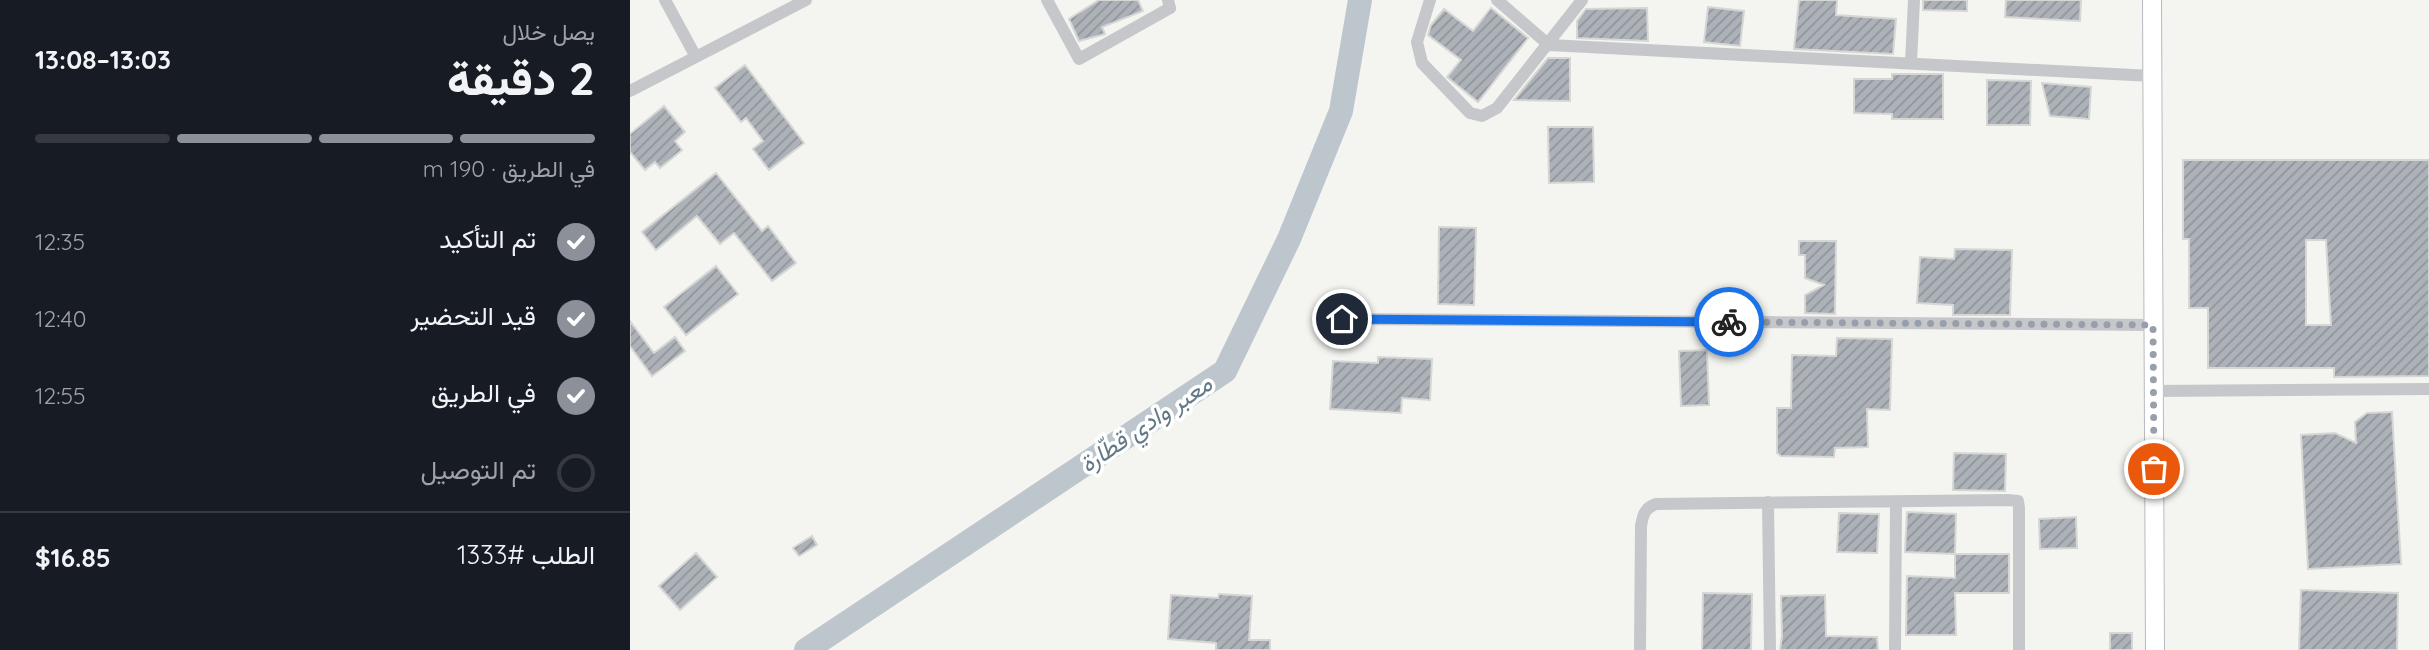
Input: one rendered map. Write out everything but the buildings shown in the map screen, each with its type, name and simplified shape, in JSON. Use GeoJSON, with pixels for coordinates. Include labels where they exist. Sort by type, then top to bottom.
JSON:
{"type":"FeatureCollection","features":[{"type":"Feature","properties":{"kind":"street"},"geometry":{"type":"LineString","coordinates":[[666,0],[696,57]]}},
{"type":"Feature","properties":{"kind":"street"},"geometry":{"type":"LineString","coordinates":[[630,91],[806,0]]}},
{"type":"Feature","properties":{"kind":"street"},"geometry":{"type":"LineString","coordinates":[[1047,0],[1079,59],[1170,8],[1168,0]]}},
{"type":"Feature","properties":{"kind":"street"},"geometry":{"type":"LineString","coordinates":[[1430,0],[1417,42],[1422,63],[1470,113],[1482,116],[1497,108],[1582,0]]}},
{"type":"Feature","properties":{"kind":"street"},"geometry":{"type":"LineString","coordinates":[[1497,0],[1549,45],[2152,76]]}},
{"type":"Feature","properties":{"kind":"street"},"geometry":{"type":"LineString","coordinates":[[1911,63],[1914,0]]}},
{"type":"Feature","properties":{"kind":"street"},"geometry":{"type":"LineString","coordinates":[[2152,0],[2154,650]]}},
{"type":"Feature","properties":{"kind":"street"},"geometry":{"type":"LineString","coordinates":[[1342,319],[2153,325]]}},
{"type":"Feature","properties":{"kind":"street"},"geometry":{"type":"LineString","coordinates":[[2154,391],[2429,389]]}},
{"type":"Feature","properties":{"kind":"street"},"geometry":{"type":"LineString","coordinates":[[1895,650],[1896,501]]}},
{"type":"Feature","properties":{"kind":"street"},"geometry":{"type":"LineString","coordinates":[[1640,650],[1641,526],[1643,514],[1648,507],[1656,504],[1896,501],[2018,501],[2020,650]]}},
{"type":"Feature","properties":{"kind":"street"},"geometry":{"type":"LineString","coordinates":[[1768,502],[1770,650]]}},
{"type":"Feature","properties":{"kind":"waterway","name":"معبر وادي قطّارة"},"geometry":{"type":"LineString","coordinates":[[806,650],[1225,371],[1289,239],[1341,111],[1360,0]]}},
{"type":"Feature","properties":{"kind":"way so far"},"geometry":{"type":"LineString","coordinates":[[1729,322],[2153,325],[2154,469]]}},
{"type":"Feature","properties":{"kind":"route"},"geometry":{"type":"LineString","coordinates":[[1342,319],[1729,322]]}}]}
